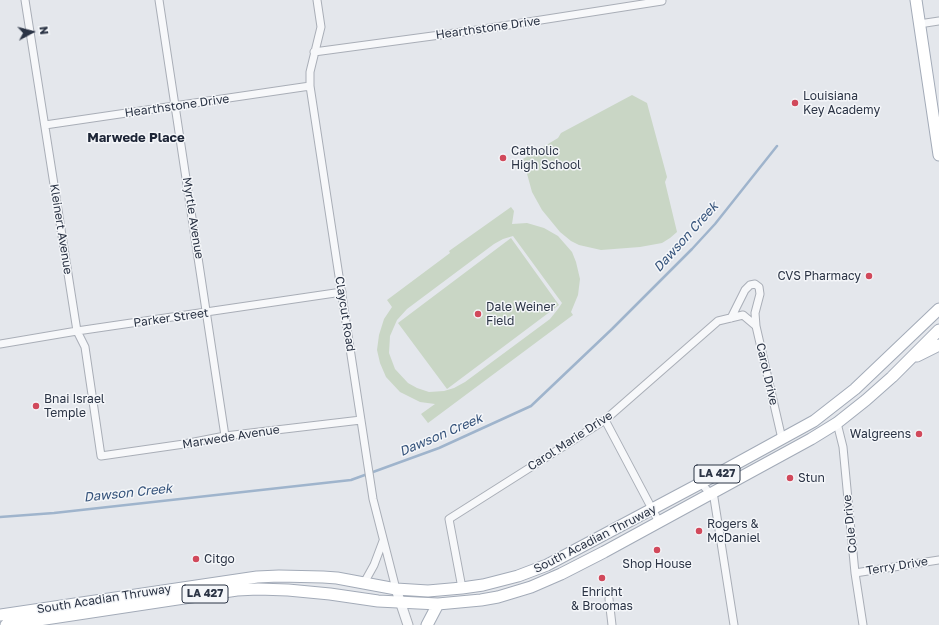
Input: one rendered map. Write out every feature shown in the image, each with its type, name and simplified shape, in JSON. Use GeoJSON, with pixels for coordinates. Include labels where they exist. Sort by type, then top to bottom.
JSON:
{"type":"FeatureCollection","features":[{"type":"Feature","properties":{"kind":"main road"},"geometry":{"type":"LineString","coordinates":[[916,0],[939,155]]}},
{"type":"Feature","properties":{"kind":"main road","name":"South Acadian Thruway"},"geometry":{"type":"LineString","coordinates":[[0,615],[257,577],[279,576],[337,578],[396,589],[428,591],[462,588],[502,581],[532,572],[701,484],[814,421],[855,389],[939,309]]}},
{"type":"Feature","properties":{"kind":"main road","name":"South Acadian Thruway"},"geometry":{"type":"LineString","coordinates":[[6,625],[221,592],[258,589],[318,592],[401,603],[438,604],[498,597],[531,587],[567,571],[659,522],[791,450],[836,423],[866,400],[939,330]]}},
{"type":"Feature","properties":{"kind":"main road"},"geometry":{"type":"LineString","coordinates":[[909,359],[939,345]]}},
{"type":"Feature","properties":{"kind":"main road"},"geometry":{"type":"LineString","coordinates":[[427,625],[438,604]]}},
{"type":"Feature","properties":{"kind":"street","name":"Kleinert Avenue"},"geometry":{"type":"LineString","coordinates":[[25,0],[77,331],[84,347],[101,456]]}},
{"type":"Feature","properties":{"kind":"street","name":"Myrtle Avenue"},"geometry":{"type":"LineString","coordinates":[[159,0],[225,436]]}},
{"type":"Feature","properties":{"kind":"street","name":"Claycut Road"},"geometry":{"type":"LineString","coordinates":[[317,0],[320,27],[310,72],[310,86],[342,292],[366,461],[383,541],[396,589],[408,625]]}},
{"type":"Feature","properties":{"kind":"street","name":"Hearthstone Drive"},"geometry":{"type":"LineString","coordinates":[[314,52],[477,30],[662,1]]}},
{"type":"Feature","properties":{"kind":"street"},"geometry":{"type":"LineString","coordinates":[[919,24],[939,21]]}},
{"type":"Feature","properties":{"kind":"street","name":"Hearthstone Drive"},"geometry":{"type":"LineString","coordinates":[[45,125],[310,86]]}},
{"type":"Feature","properties":{"kind":"street"},"geometry":{"type":"LineString","coordinates":[[731,318],[745,290],[750,285],[755,284],[759,287],[760,294],[755,314],[756,326]]}},
{"type":"Feature","properties":{"kind":"street","name":"Parker Street"},"geometry":{"type":"LineString","coordinates":[[0,344],[77,331],[342,292]]}},
{"type":"Feature","properties":{"kind":"street","name":"Carol Drive"},"geometry":{"type":"LineString","coordinates":[[743,315],[756,326],[782,439]]}},
{"type":"Feature","properties":{"kind":"street","name":"Carol Marie Drive"},"geometry":{"type":"LineString","coordinates":[[462,588],[449,519],[605,420],[718,321],[743,315]]}},
{"type":"Feature","properties":{"kind":"street","name":"Marwede Avenue"},"geometry":{"type":"LineString","coordinates":[[101,456],[184,444],[225,436],[361,420]]}},
{"type":"Feature","properties":{"kind":"street"},"geometry":{"type":"LineString","coordinates":[[605,420],[659,522]]}},
{"type":"Feature","properties":{"kind":"street","name":"Cole Drive"},"geometry":{"type":"LineString","coordinates":[[836,423],[843,447],[855,573],[863,625]]}},
{"type":"Feature","properties":{"kind":"street"},"geometry":{"type":"LineString","coordinates":[[701,484],[714,498],[734,625]]}},
{"type":"Feature","properties":{"kind":"street"},"geometry":{"type":"LineString","coordinates":[[364,583],[374,566],[383,541]]}},
{"type":"Feature","properties":{"kind":"street","name":"Terry Drive"},"geometry":{"type":"LineString","coordinates":[[855,573],[939,560]]}},
{"type":"Feature","properties":{"kind":"street"},"geometry":{"type":"LineString","coordinates":[[609,599],[612,625]]}},
{"type":"Feature","properties":{"kind":"green space"},"geometry":{"type":"Polygon","coordinates":[[[632,95],[647,103],[667,177],[665,182],[677,232],[662,243],[640,247],[601,250],[579,245],[571,241],[560,232],[542,210],[532,192],[523,159],[558,138],[561,133],[632,95]]]}},
{"type":"Feature","properties":{"kind":"green space"},"geometry":{"type":"Polygon","coordinates":[[[511,207],[514,211],[512,224],[527,223],[544,228],[558,236],[572,252],[580,279],[578,295],[571,312],[573,315],[428,423],[421,414],[435,404],[420,402],[400,392],[386,377],[380,363],[377,350],[379,335],[384,319],[392,307],[387,300],[450,253],[449,251],[511,207]],[[513,236],[494,244],[407,309],[397,320],[390,336],[389,353],[395,369],[408,383],[429,392],[444,391],[465,382],[550,319],[562,303],[513,236]]]}},
{"type":"Feature","properties":{"kind":"green space","name":"Dale Weiner Field"},"geometry":{"type":"Polygon","coordinates":[[[511,238],[559,305],[447,389],[398,323],[511,238]]]}},
{"type":"Feature","properties":{"kind":"waterway","name":"Dawson Creek"},"geometry":{"type":"LineString","coordinates":[[0,517],[54,513],[351,480],[439,448],[531,406],[612,329],[692,249],[715,224],[777,146]]}},
{"type":"Feature","properties":{"kind":"place","name":"Louisiana Key Academy"},"geometry":{"type":"Point","coordinates":[795,103]}},
{"type":"Feature","properties":{"kind":"place","name":"Catholic High School"},"geometry":{"type":"Point","coordinates":[503,158]}},
{"type":"Feature","properties":{"kind":"place","name":"CVS Pharmacy"},"geometry":{"type":"Point","coordinates":[869,276]}},
{"type":"Feature","properties":{"kind":"place","name":"Dale Weiner Field"},"geometry":{"type":"Point","coordinates":[478,314]}},
{"type":"Feature","properties":{"kind":"place","name":"Bnai Israel Temple"},"geometry":{"type":"Point","coordinates":[36,406]}},
{"type":"Feature","properties":{"kind":"place","name":"Walgreens"},"geometry":{"type":"Point","coordinates":[919,434]}},
{"type":"Feature","properties":{"kind":"place","name":"Stun"},"geometry":{"type":"Point","coordinates":[790,478]}},
{"type":"Feature","properties":{"kind":"place","name":"Rogers & McDaniel"},"geometry":{"type":"Point","coordinates":[699,531]}},
{"type":"Feature","properties":{"kind":"place","name":"Shop House"},"geometry":{"type":"Point","coordinates":[657,550]}},
{"type":"Feature","properties":{"kind":"place","name":"Citgo"},"geometry":{"type":"Point","coordinates":[196,559]}},
{"type":"Feature","properties":{"kind":"place","name":"Ehricht & Broomas"},"geometry":{"type":"Point","coordinates":[602,578]}},
{"type":"Feature","properties":{"kind":"district","name":"Marwede Place"},"geometry":{"type":"Point","coordinates":[136,138]}}]}
